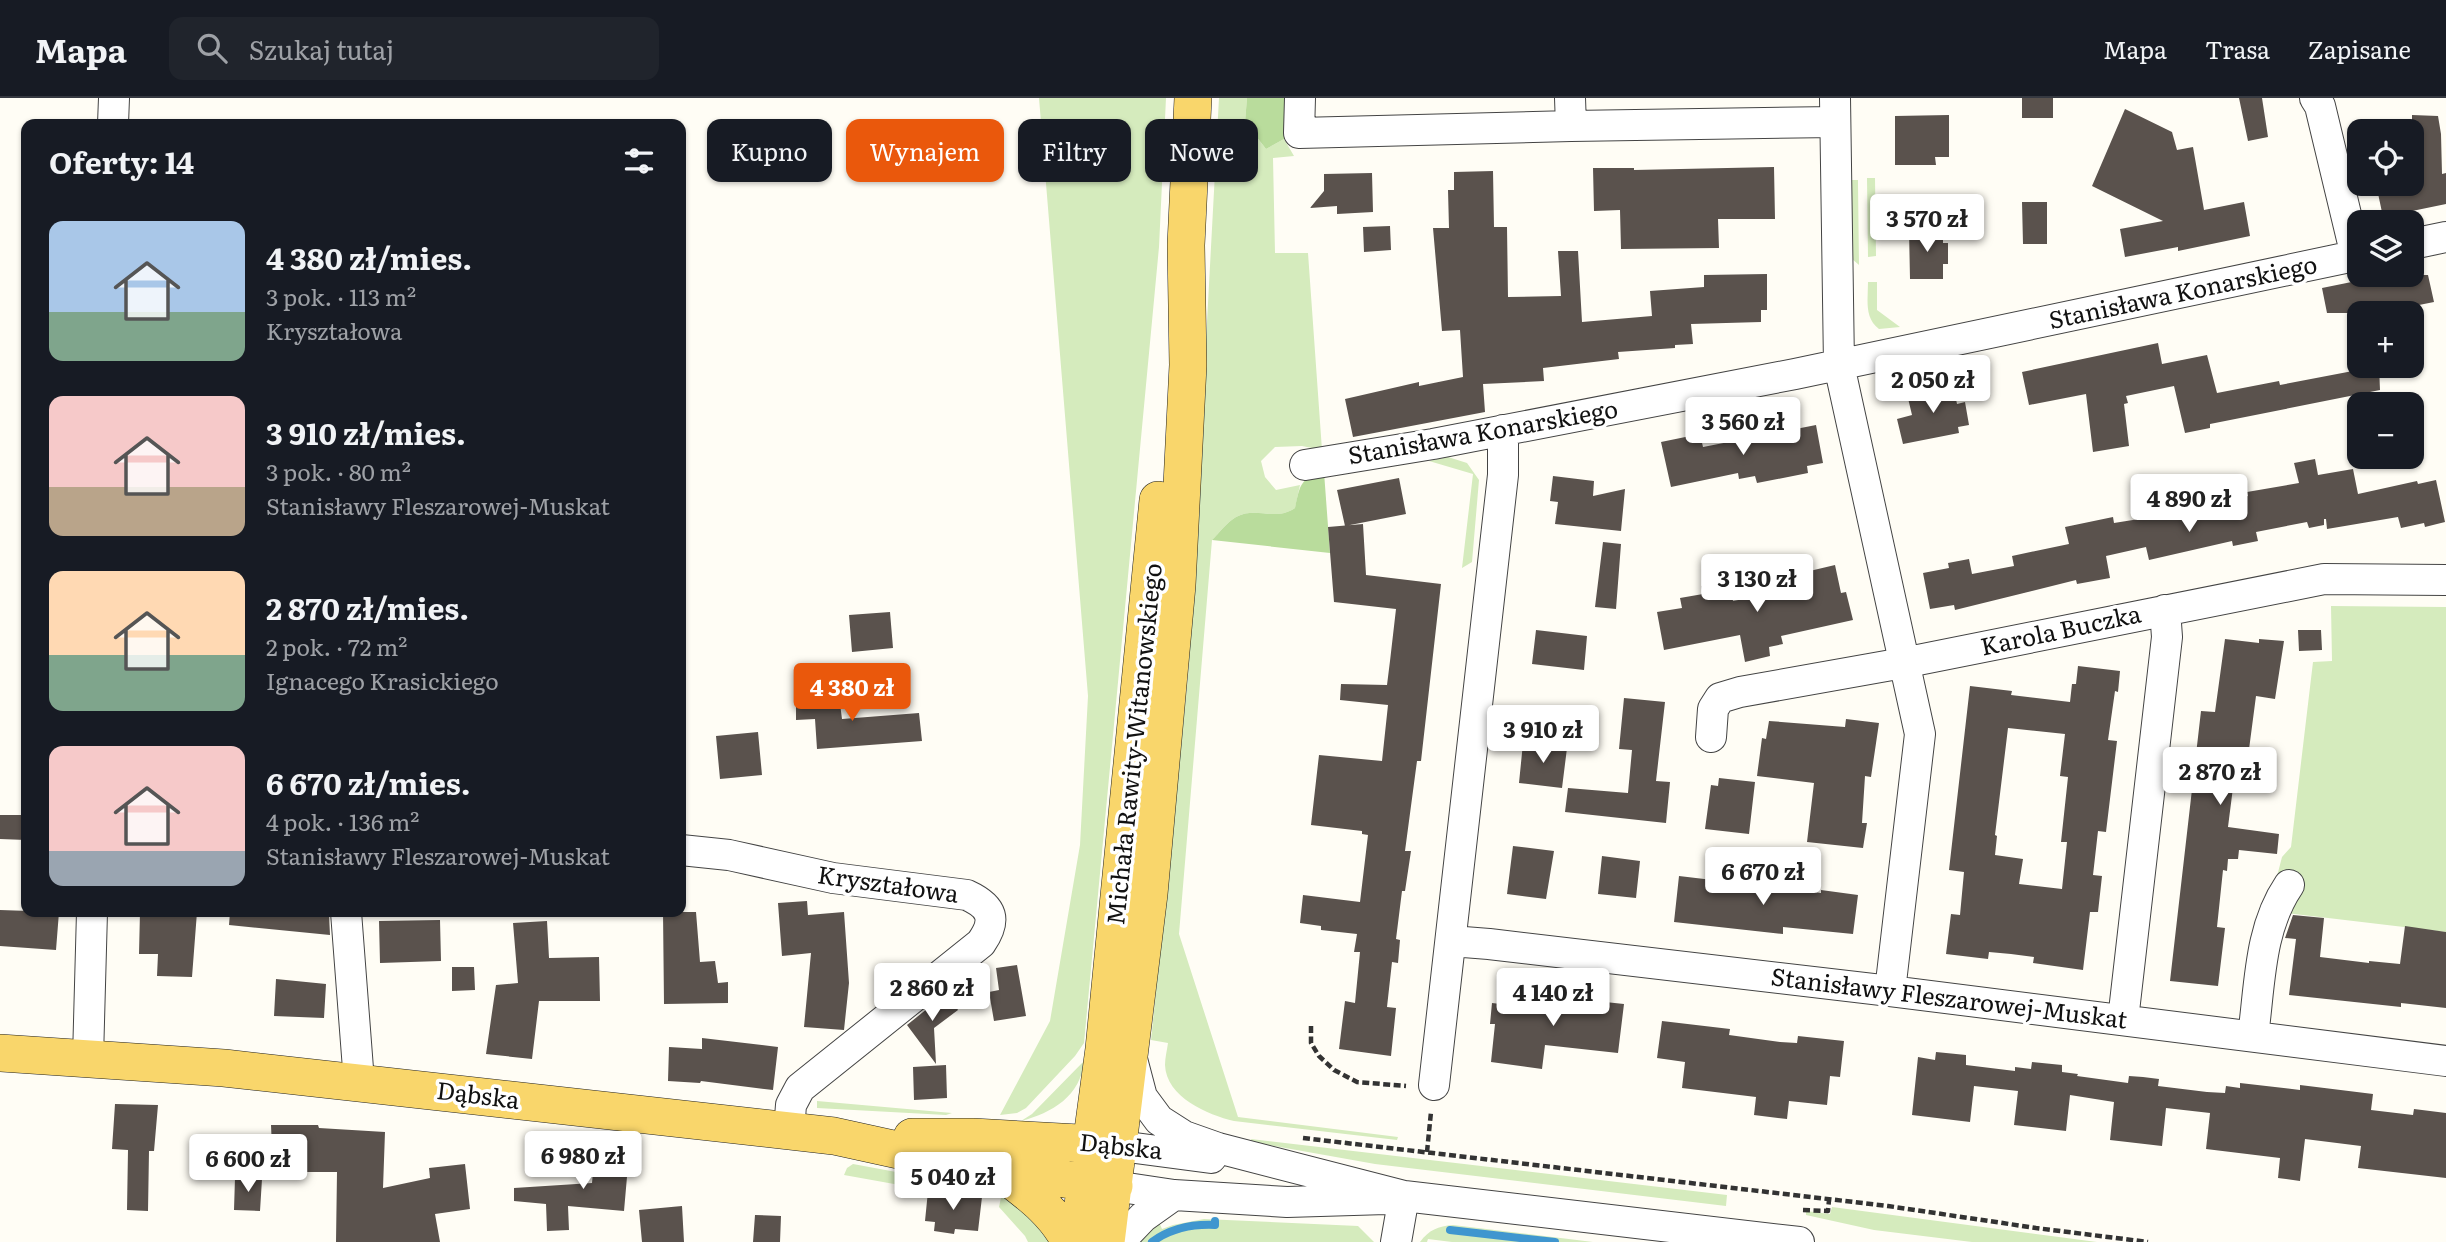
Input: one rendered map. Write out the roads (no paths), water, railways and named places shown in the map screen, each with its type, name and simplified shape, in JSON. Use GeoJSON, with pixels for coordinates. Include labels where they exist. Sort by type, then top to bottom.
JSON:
{"type":"FeatureCollection","features":[{"type":"Feature","properties":{"kind":"main road","name":"Michała Rawity-Witanowskiego"},"geometry":{"type":"LineString","coordinates":[[1106,1144],[1131,1052],[1149,894],[1177,585],[1188,365],[1186,245],[1193,98]]}},
{"type":"Feature","properties":{"kind":"main road","name":"Michała Rawity-Witanowskiego"},"geometry":{"type":"LineString","coordinates":[[1078,1242],[1100,1184],[1106,1144],[1121,889],[1170,363],[1186,245]]}},
{"type":"Feature","properties":{"kind":"main road","name":"Dąbska"},"geometry":{"type":"LineString","coordinates":[[0,1053],[224,1068],[848,1138],[999,1170],[1100,1184]]}},
{"type":"Feature","properties":{"kind":"main road","name":"Dąbska"},"geometry":{"type":"LineString","coordinates":[[848,1138],[973,1137],[1106,1144]]}},
{"type":"Feature","properties":{"kind":"main road","name":"Dąbska"},"geometry":{"type":"LineString","coordinates":[[999,1170],[1045,1206],[1070,1242]]}},
{"type":"Feature","properties":{"kind":"main road","name":"Michała Rawity-Witanowskiego"},"geometry":{"type":"LineString","coordinates":[[1100,1184],[1106,1242]]}},
{"type":"Feature","properties":{"kind":"street"},"geometry":{"type":"LineString","coordinates":[[113,119],[114,98]]}},
{"type":"Feature","properties":{"kind":"street"},"geometry":{"type":"LineString","coordinates":[[1300,98],[1298,133],[1571,112],[1835,110],[1839,365],[1920,742],[1890,991]]}},
{"type":"Feature","properties":{"kind":"street"},"geometry":{"type":"LineString","coordinates":[[2315,98],[2320,106],[2347,213]]}},
{"type":"Feature","properties":{"kind":"street"},"geometry":{"type":"LineString","coordinates":[[2424,242],[2446,237]]}},
{"type":"Feature","properties":{"kind":"street","name":"Stanisława Konarskiego"},"geometry":{"type":"LineString","coordinates":[[1305,465],[1839,365],[2347,258]]}},
{"type":"Feature","properties":{"kind":"street"},"geometry":{"type":"LineString","coordinates":[[1434,1085],[1503,475],[1503,430]]}},
{"type":"Feature","properties":{"kind":"street","name":"Karola Buczka"},"geometry":{"type":"LineString","coordinates":[[1711,737],[1713,709],[1720,698],[2324,579],[2446,580]]}},
{"type":"Feature","properties":{"kind":"street"},"geometry":{"type":"LineString","coordinates":[[2123,1020],[2167,637],[2165,610]]}},
{"type":"Feature","properties":{"kind":"street","name":"Kryształowa"},"geometry":{"type":"LineString","coordinates":[[686,851],[729,855],[833,878],[967,895],[984,905],[991,916],[990,927],[981,943],[800,1088],[791,1104],[789,1131]]}},
{"type":"Feature","properties":{"kind":"street"},"geometry":{"type":"LineString","coordinates":[[2253,1036],[2266,937],[2277,905],[2289,885]]}},
{"type":"Feature","properties":{"kind":"street"},"geometry":{"type":"LineString","coordinates":[[88,1058],[92,917]]}},
{"type":"Feature","properties":{"kind":"street"},"geometry":{"type":"LineString","coordinates":[[346,917],[359,1082]]}},
{"type":"Feature","properties":{"kind":"street","name":"Stanisławy Fleszarowej-Muskat"},"geometry":{"type":"LineString","coordinates":[[1451,942],[1489,944],[1890,991],[2446,1060]]}},
{"type":"Feature","properties":{"kind":"street","name":"Dąbska"},"geometry":{"type":"LineString","coordinates":[[1131,1052],[1142,1097],[1159,1120],[1172,1130],[1218,1148],[1404,1196],[1798,1242]]}},
{"type":"Feature","properties":{"kind":"street","name":"Dąbska"},"geometry":{"type":"LineString","coordinates":[[1106,1144],[1308,1172]]}},
{"type":"Feature","properties":{"kind":"street","name":"Dąbska"},"geometry":{"type":"LineString","coordinates":[[1100,1184],[1174,1195],[1287,1202],[1374,1200],[1404,1196]]}},
{"type":"Feature","properties":{"kind":"street","name":"Dąbska"},"geometry":{"type":"LineString","coordinates":[[1119,1242],[1143,1217],[1174,1195]]}},
{"type":"Feature","properties":{"kind":"street"},"geometry":{"type":"LineString","coordinates":[[1396,1242],[1404,1196]]}},
{"type":"Feature","properties":{"kind":"waterway"},"geometry":{"type":"LineString","coordinates":[[1152,1242],[1174,1230],[1215,1225],[1215,1221]]}},
{"type":"Feature","properties":{"kind":"waterway"},"geometry":{"type":"LineString","coordinates":[[1450,1230],[1555,1242]]}}]}
